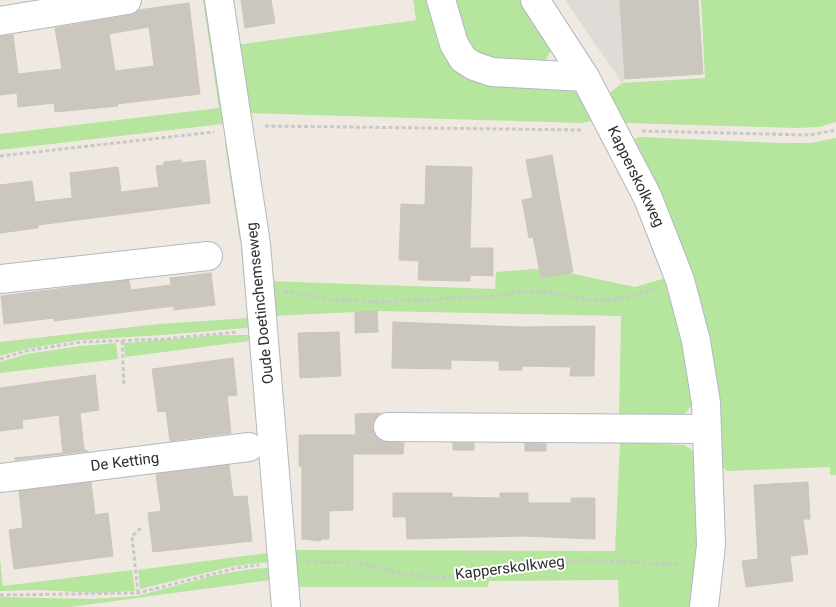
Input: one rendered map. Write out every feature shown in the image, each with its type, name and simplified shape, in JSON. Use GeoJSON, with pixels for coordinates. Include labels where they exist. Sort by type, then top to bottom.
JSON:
{"type":"FeatureCollection","features":[{"type":"Feature","properties":{"kind":"street"},"geometry":{"type":"LineString","coordinates":[[0,21],[98,2],[127,0]]}},
{"type":"Feature","properties":{"kind":"street","name":"Oude Doetinchemseweg"},"geometry":{"type":"LineString","coordinates":[[219,0],[240,128],[261,292],[286,607]]}},
{"type":"Feature","properties":{"kind":"street"},"geometry":{"type":"LineString","coordinates":[[441,0],[454,44],[463,59],[474,66],[492,72],[585,77]]}},
{"type":"Feature","properties":{"kind":"street","name":"Kapperskolkweg"},"geometry":{"type":"LineString","coordinates":[[535,0],[585,77],[613,130],[648,198],[680,280],[696,341],[706,403],[711,545],[704,607]]}},
{"type":"Feature","properties":{"kind":"street"},"geometry":{"type":"LineString","coordinates":[[0,279],[208,256]]}},
{"type":"Feature","properties":{"kind":"street"},"geometry":{"type":"LineString","coordinates":[[388,427],[707,429]]}},
{"type":"Feature","properties":{"kind":"street","name":"De Ketting"},"geometry":{"type":"LineString","coordinates":[[0,478],[249,447]]}},
{"type":"Feature","properties":{"kind":"path"},"geometry":{"type":"LineString","coordinates":[[0,156],[276,125],[802,135],[836,130]]}},
{"type":"Feature","properties":{"kind":"path"},"geometry":{"type":"LineString","coordinates":[[261,292],[281,291],[330,299],[376,302],[499,296],[526,291],[547,292],[581,299],[616,300],[644,294],[680,280]]}},
{"type":"Feature","properties":{"kind":"path"},"geometry":{"type":"LineString","coordinates":[[0,359],[26,351],[81,342],[122,341],[220,332],[265,332]]}},
{"type":"Feature","properties":{"kind":"path"},"geometry":{"type":"LineString","coordinates":[[122,341],[124,386]]}},
{"type":"Feature","properties":{"kind":"path"},"geometry":{"type":"LineString","coordinates":[[138,593],[132,536],[140,528]]}},
{"type":"Feature","properties":{"kind":"path","name":"Kapperskolkweg"},"geometry":{"type":"LineString","coordinates":[[0,595],[138,593],[236,568],[330,561],[360,563],[409,575],[438,577],[482,576],[586,560],[708,568]]}},
{"type":"Feature","properties":{"kind":"green space"},"geometry":{"type":"Polygon","coordinates":[[[203,0],[212,0],[231,123],[0,150],[0,134],[219,108],[203,0]]]}},
{"type":"Feature","properties":{"kind":"green space"},"geometry":{"type":"Polygon","coordinates":[[[413,0],[429,0],[446,53],[576,89],[594,120],[582,123],[246,113],[236,45],[416,20],[413,0]]]}},
{"type":"Feature","properties":{"kind":"green space"},"geometry":{"type":"Polygon","coordinates":[[[454,0],[522,0],[551,50],[546,60],[538,64],[488,62],[468,47],[454,0]]]}},
{"type":"Feature","properties":{"kind":"green space"},"geometry":{"type":"Polygon","coordinates":[[[701,0],[836,0],[836,122],[819,127],[797,128],[626,123],[621,120],[607,95],[622,83],[705,78],[701,0]]]}},
{"type":"Feature","properties":{"kind":"green space"},"geometry":{"type":"Polygon","coordinates":[[[639,137],[780,143],[811,143],[836,138],[836,475],[830,475],[830,467],[727,471],[721,466],[635,144],[635,139],[639,137]]]}},
{"type":"Feature","properties":{"kind":"green space"},"geometry":{"type":"Polygon","coordinates":[[[235,142],[249,240],[240,241],[225,144],[235,142]]]}},
{"type":"Feature","properties":{"kind":"green space"},"geometry":{"type":"Polygon","coordinates":[[[250,248],[258,327],[79,340],[26,349],[0,356],[0,342],[159,324],[248,318],[241,249],[250,248]]]}},
{"type":"Feature","properties":{"kind":"green space"},"geometry":{"type":"Polygon","coordinates":[[[546,268],[635,287],[669,277],[695,401],[682,418],[619,420],[621,316],[377,311],[271,316],[266,281],[495,289],[496,272],[546,268]]]}},
{"type":"Feature","properties":{"kind":"green space"},"geometry":{"type":"Polygon","coordinates":[[[220,335],[259,335],[260,445],[249,341],[125,357],[124,343],[220,335]]]}},
{"type":"Feature","properties":{"kind":"green space"},"geometry":{"type":"Polygon","coordinates":[[[116,343],[118,359],[0,373],[0,362],[27,354],[116,343]]]}},
{"type":"Feature","properties":{"kind":"green space"},"geometry":{"type":"Polygon","coordinates":[[[620,442],[684,445],[691,449],[697,459],[701,552],[695,607],[619,607],[618,580],[489,581],[488,587],[297,587],[290,550],[615,551],[620,442]]]}},
{"type":"Feature","properties":{"kind":"green space"},"geometry":{"type":"Polygon","coordinates":[[[269,455],[276,561],[234,566],[140,589],[138,570],[267,553],[260,456],[269,455]]]}},
{"type":"Feature","properties":{"kind":"green space"},"geometry":{"type":"Polygon","coordinates":[[[0,559],[3,586],[132,570],[135,591],[97,593],[40,590],[0,591],[0,559]]]}},
{"type":"Feature","properties":{"kind":"green space"},"geometry":{"type":"Polygon","coordinates":[[[277,567],[279,607],[272,607],[270,580],[70,607],[0,607],[0,597],[91,599],[137,596],[216,575],[277,567]]]}},
{"type":"Feature","properties":{"kind":"shaded area"},"geometry":{"type":"Polygon","coordinates":[[[565,0],[620,0],[625,79],[622,83],[565,0]]]}},
{"type":"Feature","properties":{"kind":"building"},"geometry":{"type":"Polygon","coordinates":[[[241,0],[271,0],[275,23],[245,28],[241,0]]]}},
{"type":"Feature","properties":{"kind":"building"},"geometry":{"type":"Polygon","coordinates":[[[620,0],[698,0],[703,74],[625,79],[620,0]]]}},
{"type":"Feature","properties":{"kind":"building"},"geometry":{"type":"Polygon","coordinates":[[[189,3],[200,94],[117,104],[118,106],[55,112],[54,103],[18,107],[17,93],[0,95],[0,36],[13,35],[18,74],[62,69],[55,28],[130,15],[138,10],[189,3]],[[149,27],[109,34],[115,71],[154,66],[149,27]]]}},
{"type":"Feature","properties":{"kind":"building"},"geometry":{"type":"Polygon","coordinates":[[[552,155],[573,272],[541,278],[533,237],[529,238],[522,200],[533,198],[526,160],[552,155]]]}},
{"type":"Feature","properties":{"kind":"building"},"geometry":{"type":"Polygon","coordinates":[[[181,160],[181,163],[205,160],[210,203],[38,225],[38,228],[0,233],[0,185],[32,181],[35,202],[72,198],[70,173],[118,167],[121,192],[159,187],[156,166],[164,165],[164,162],[181,160]]]}},
{"type":"Feature","properties":{"kind":"building"},"geometry":{"type":"Polygon","coordinates":[[[426,166],[472,167],[470,248],[493,248],[493,276],[470,275],[470,281],[418,280],[419,261],[399,260],[401,204],[425,205],[426,166]]]}},
{"type":"Feature","properties":{"kind":"building"},"geometry":{"type":"Polygon","coordinates":[[[211,273],[215,305],[174,310],[174,306],[54,321],[54,318],[4,324],[1,296],[129,280],[131,290],[171,285],[170,278],[211,273]]]}},
{"type":"Feature","properties":{"kind":"building"},"geometry":{"type":"Polygon","coordinates":[[[377,311],[378,332],[355,333],[355,312],[377,311]]]}},
{"type":"Feature","properties":{"kind":"building"},"geometry":{"type":"Polygon","coordinates":[[[393,322],[523,327],[595,326],[594,376],[570,376],[571,367],[522,366],[522,370],[499,370],[499,361],[451,360],[451,369],[392,368],[393,322]]]}},
{"type":"Feature","properties":{"kind":"building"},"geometry":{"type":"Polygon","coordinates":[[[339,332],[341,376],[300,378],[298,333],[339,332]]]}},
{"type":"Feature","properties":{"kind":"building"},"geometry":{"type":"Polygon","coordinates":[[[233,358],[237,395],[227,396],[231,433],[170,441],[166,411],[158,412],[152,369],[233,358]]]}},
{"type":"Feature","properties":{"kind":"building"},"geometry":{"type":"Polygon","coordinates":[[[95,375],[99,410],[80,413],[84,450],[88,451],[15,460],[15,458],[63,453],[59,415],[22,420],[23,428],[0,431],[0,388],[95,375]]]}},
{"type":"Feature","properties":{"kind":"building"},"geometry":{"type":"Polygon","coordinates":[[[380,413],[372,426],[374,434],[381,441],[404,443],[403,454],[353,454],[353,510],[329,511],[329,539],[321,539],[321,541],[302,539],[302,466],[299,466],[299,435],[356,435],[355,414],[380,413]]]}},
{"type":"Feature","properties":{"kind":"building"},"geometry":{"type":"Polygon","coordinates":[[[453,443],[474,443],[474,450],[453,450],[453,443]]]}},
{"type":"Feature","properties":{"kind":"building"},"geometry":{"type":"Polygon","coordinates":[[[525,443],[546,444],[546,451],[525,451],[525,443]]]}},
{"type":"Feature","properties":{"kind":"building"},"geometry":{"type":"Polygon","coordinates":[[[229,465],[233,497],[247,496],[252,541],[153,552],[148,513],[161,511],[156,474],[229,465]]]}},
{"type":"Feature","properties":{"kind":"building"},"geometry":{"type":"Polygon","coordinates":[[[91,482],[95,515],[108,513],[113,556],[14,569],[9,530],[23,528],[19,491],[91,482]]]}},
{"type":"Feature","properties":{"kind":"building"},"geometry":{"type":"Polygon","coordinates":[[[808,482],[810,519],[803,519],[808,554],[790,556],[793,581],[746,587],[742,561],[758,559],[754,485],[808,482]]]}},
{"type":"Feature","properties":{"kind":"building"},"geometry":{"type":"Polygon","coordinates":[[[393,493],[452,493],[452,497],[500,498],[500,493],[528,493],[528,503],[571,503],[571,498],[595,498],[595,539],[523,536],[407,539],[406,517],[393,517],[393,493]]]}}]}
